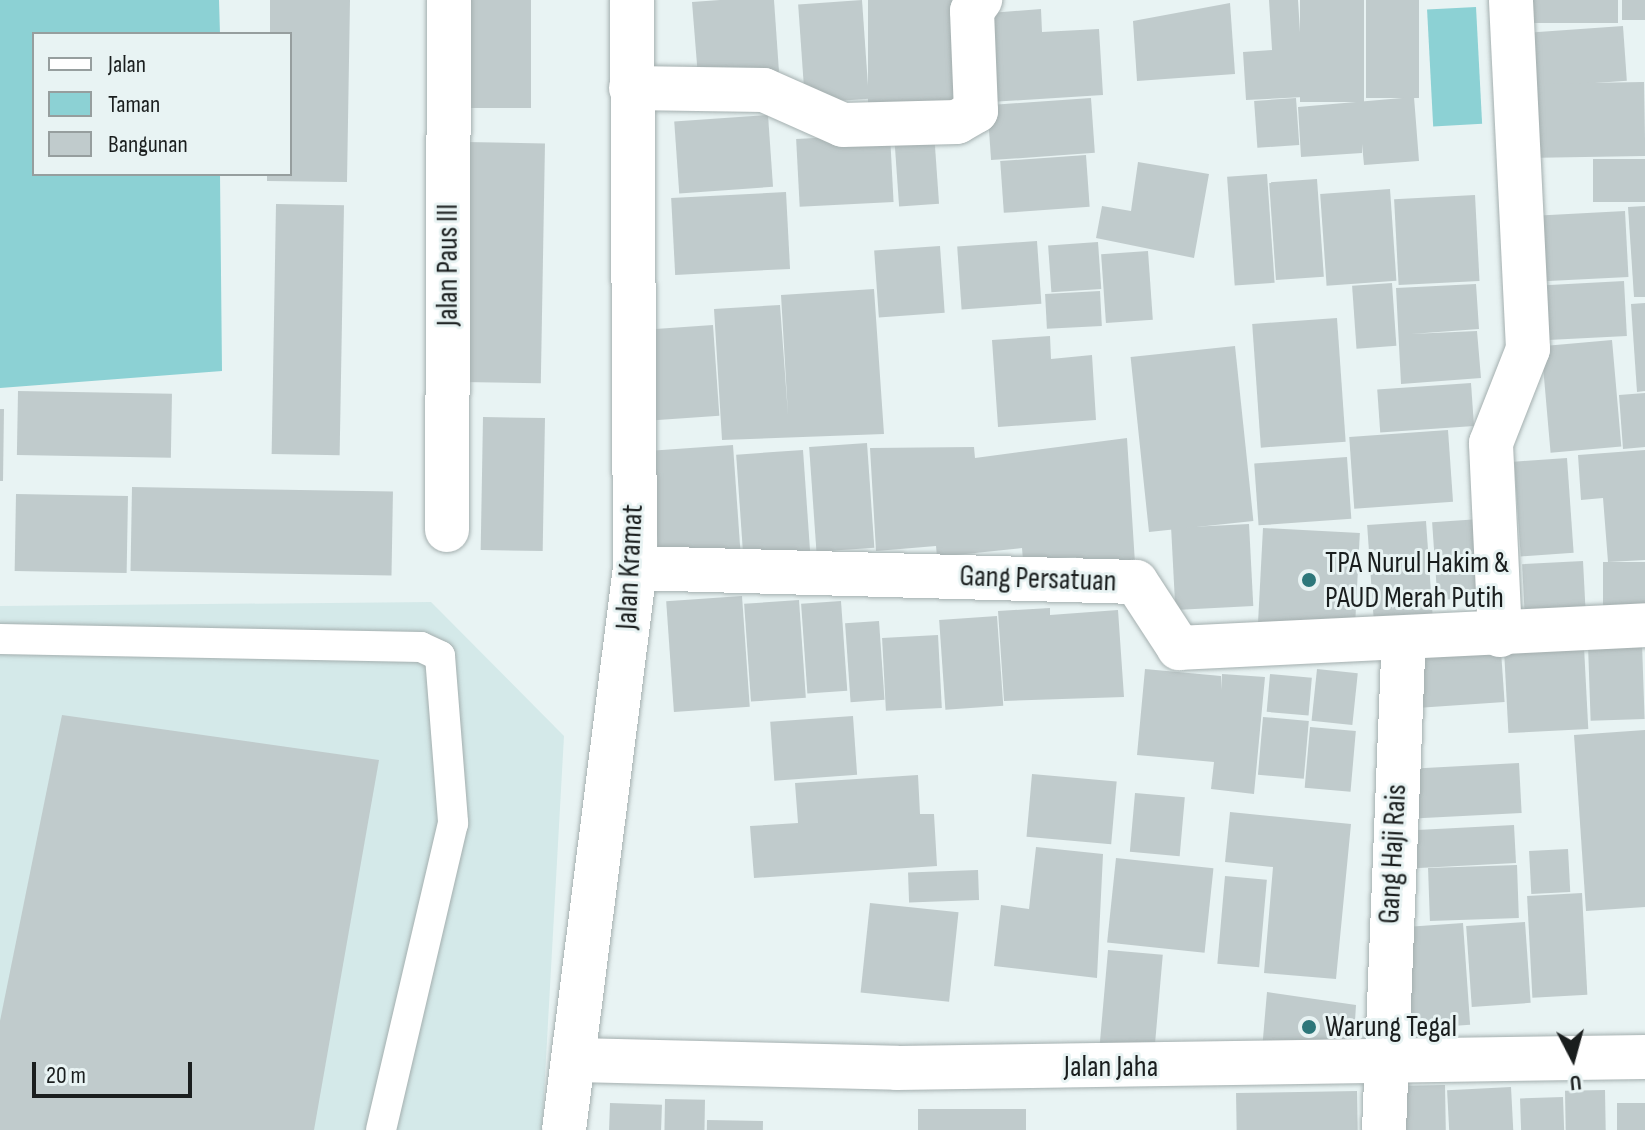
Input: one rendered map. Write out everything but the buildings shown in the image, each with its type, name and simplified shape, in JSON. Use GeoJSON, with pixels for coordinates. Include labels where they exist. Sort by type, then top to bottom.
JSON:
{"type":"FeatureCollection","features":[{"type":"Feature","properties":{"kind":"street","name":"Jalan Paus III"},"geometry":{"type":"LineString","coordinates":[[447,530],[449,0]]}},
{"type":"Feature","properties":{"kind":"street","name":"Jalan Kramat"},"geometry":{"type":"LineString","coordinates":[[564,1130],[576,1060],[635,568],[632,0]]}},
{"type":"Feature","properties":{"kind":"street"},"geometry":{"type":"LineString","coordinates":[[631,88],[764,90],[843,125],[957,122],[976,111],[972,11],[980,0]]}},
{"type":"Feature","properties":{"kind":"street"},"geometry":{"type":"LineString","coordinates":[[1500,635],[1491,443],[1528,349],[1511,0]]}},
{"type":"Feature","properties":{"kind":"street","name":"Gang Persatuan"},"geometry":{"type":"LineString","coordinates":[[635,568],[1136,582],[1179,648],[1404,642],[1645,625]]}},
{"type":"Feature","properties":{"kind":"street","name":"Gang Haji Rais"},"geometry":{"type":"LineString","coordinates":[[1384,1130],[1382,1066],[1404,642]]}},
{"type":"Feature","properties":{"kind":"street","name":"Jalan Jaha"},"geometry":{"type":"LineString","coordinates":[[576,1060],[1382,1066],[1645,1057]]}},
{"type":"Feature","properties":{"kind":"lane"},"geometry":{"type":"LineString","coordinates":[[0,639],[421,647],[440,656],[453,823],[381,1130]]}},
{"type":"Feature","properties":{"kind":"shaded area"},"geometry":{"type":"Polygon","coordinates":[[[431,602],[564,736],[542,1130],[0,1130],[0,606],[431,602]]]}},
{"type":"Feature","properties":{"kind":"green space"},"geometry":{"type":"Polygon","coordinates":[[[0,0],[219,0],[220,32],[32,32],[32,176],[220,176],[222,371],[0,388],[0,0]]]}},
{"type":"Feature","properties":{"kind":"green space"},"geometry":{"type":"Polygon","coordinates":[[[1476,7],[1482,124],[1433,126],[1427,10],[1476,7]]]}},
{"type":"Feature","properties":{"kind":"place","name":"TPA Nurul Hakim & PAUD Merah Putih"},"geometry":{"type":"Point","coordinates":[1309,580]}},
{"type":"Feature","properties":{"kind":"place","name":"Warung Tegal"},"geometry":{"type":"Point","coordinates":[1309,1027]}}]}
